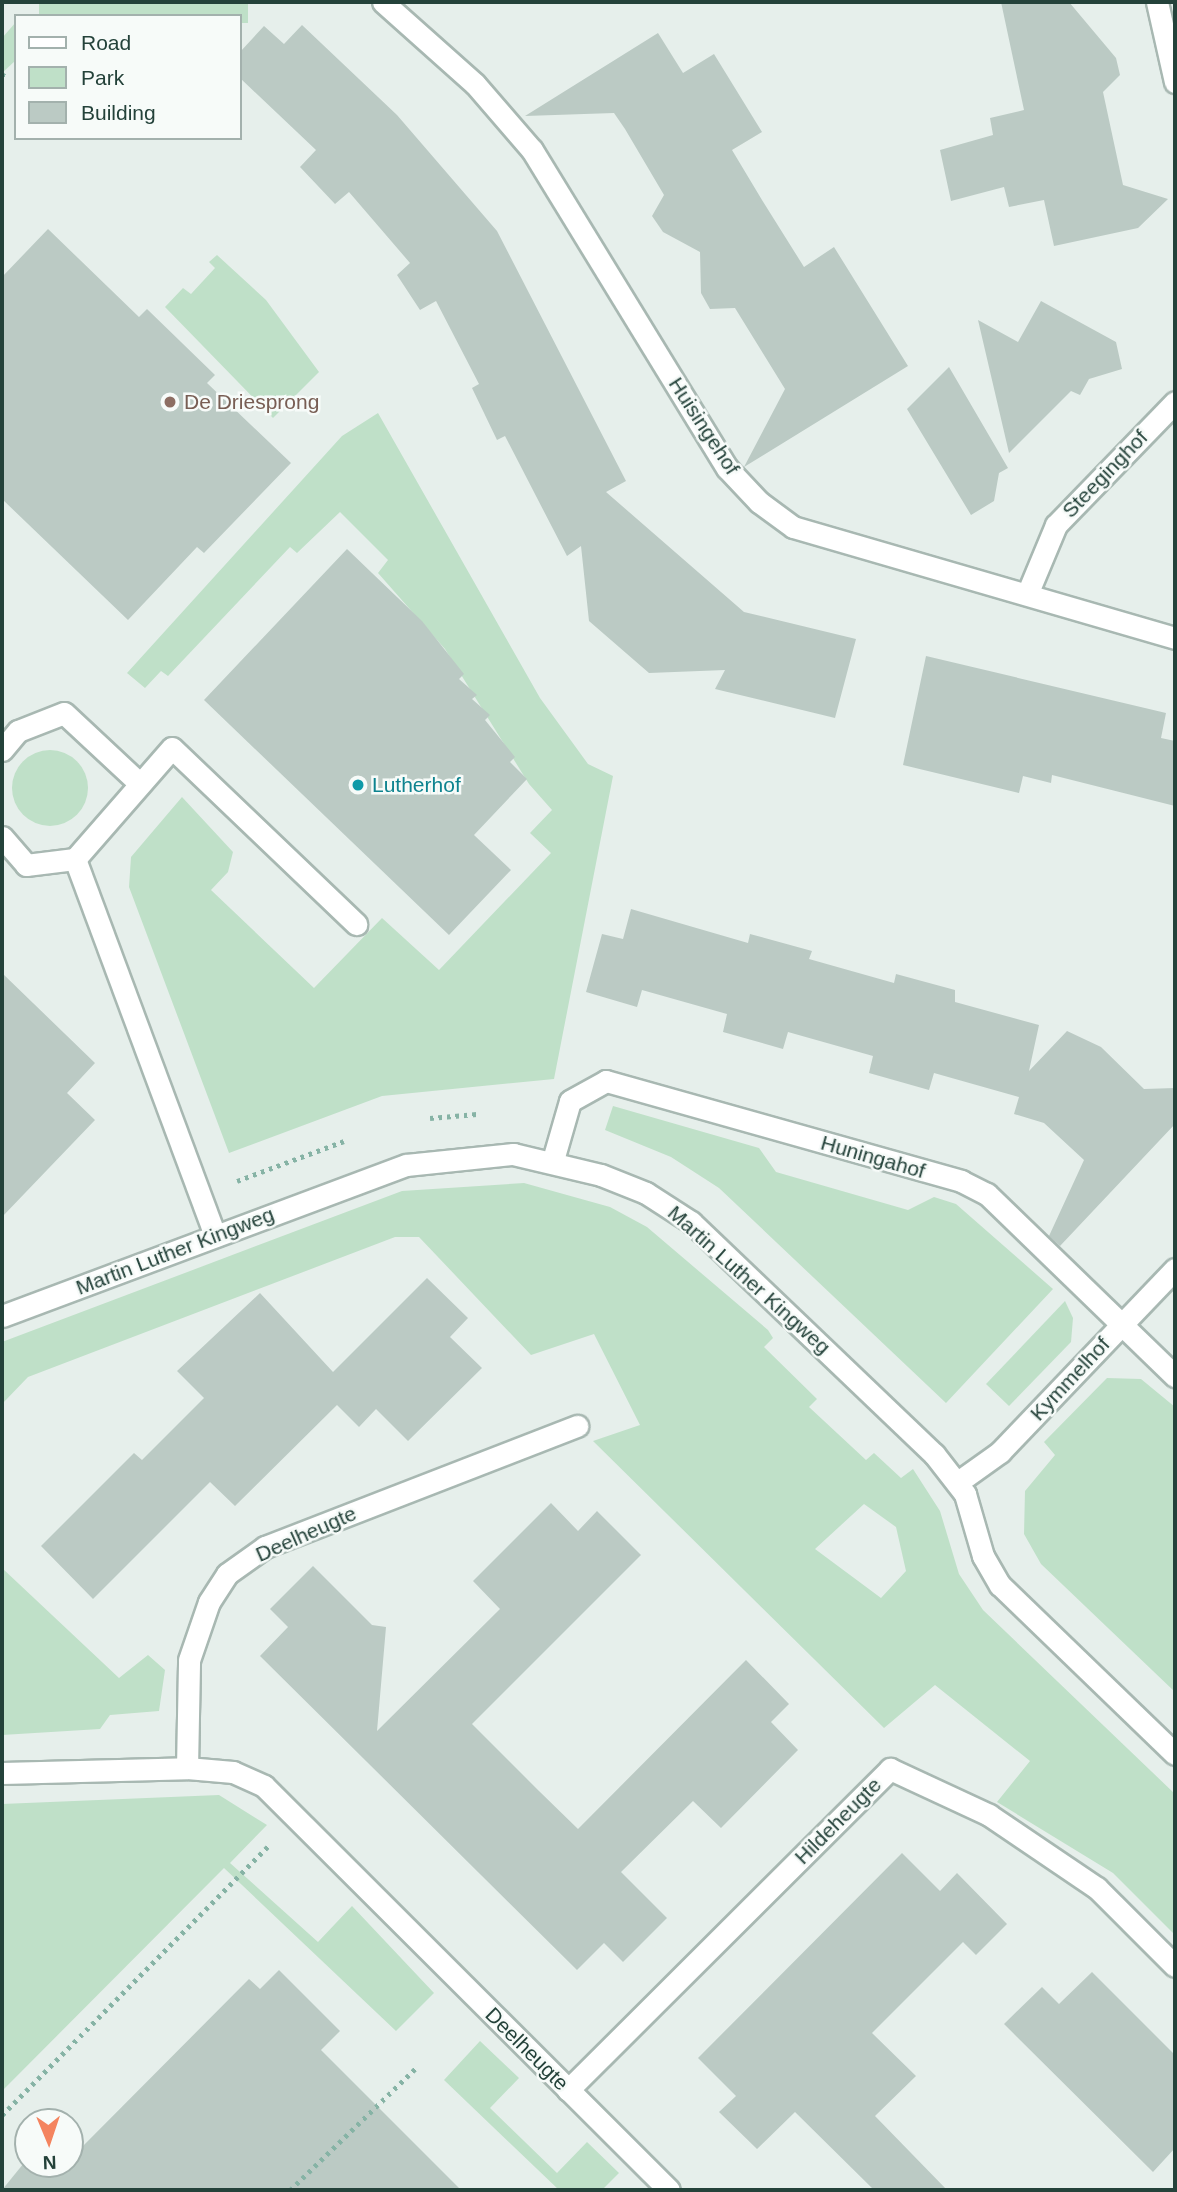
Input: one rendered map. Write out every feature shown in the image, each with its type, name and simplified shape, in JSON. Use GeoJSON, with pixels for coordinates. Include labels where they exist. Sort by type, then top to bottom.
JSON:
{"type":"FeatureCollection","features":[{"type":"Feature","properties":{"kind":"street","name":"Huisingehof"},"geometry":{"type":"LineString","coordinates":[[383,2],[475,84],[532,150],[727,468],[759,502],[793,527],[1028,592],[1175,638]]}},
{"type":"Feature","properties":{"kind":"street"},"geometry":{"type":"LineString","coordinates":[[1157,2],[1175,82]]}},
{"type":"Feature","properties":{"kind":"street","name":"Steeginghof"},"geometry":{"type":"LineString","coordinates":[[1028,592],[1056,525],[1175,402]]}},
{"type":"Feature","properties":{"kind":"street"},"geometry":{"type":"LineString","coordinates":[[2,750],[18,731],[64,713],[138,782]]}},
{"type":"Feature","properties":{"kind":"street"},"geometry":{"type":"LineString","coordinates":[[2,837],[26,864],[75,859],[138,782],[172,748],[356,924]]}},
{"type":"Feature","properties":{"kind":"street","name":"Martin Luther Kingweg"},"geometry":{"type":"LineString","coordinates":[[75,859],[215,1236]]}},
{"type":"Feature","properties":{"kind":"street","name":"Huningahof"},"geometry":{"type":"LineString","coordinates":[[553,1160],[570,1101],[606,1081],[961,1181],[987,1194],[1175,1376]]}},
{"type":"Feature","properties":{"kind":"street","name":"Martin Luther Kingweg"},"geometry":{"type":"LineString","coordinates":[[2,1316],[406,1164],[487,1154],[553,1160],[646,1193],[691,1222],[958,1482],[1000,1585],[1175,1754]]}},
{"type":"Feature","properties":{"kind":"street","name":"Kymmelhof"},"geometry":{"type":"LineString","coordinates":[[958,1482],[1000,1452],[1175,1269]]}},
{"type":"Feature","properties":{"kind":"street","name":"Deelheugte"},"geometry":{"type":"LineString","coordinates":[[187,1768],[189,1660],[209,1602],[227,1574],[265,1548],[577,1426]]}},
{"type":"Feature","properties":{"kind":"street","name":"Deelheugte"},"geometry":{"type":"LineString","coordinates":[[2,1773],[187,1768],[233,1772],[264,1786],[299,1815],[669,2190]]}},
{"type":"Feature","properties":{"kind":"street","name":"Hildeheugte"},"geometry":{"type":"LineString","coordinates":[[568,2090],[890,1769],[989,1815],[1097,1888],[1175,1966]]}},
{"type":"Feature","properties":{"kind":"path"},"geometry":{"type":"LineString","coordinates":[[2,2115],[299,1815]]}},
{"type":"Feature","properties":{"kind":"path"},"geometry":{"type":"LineString","coordinates":[[290,2190],[417,2067]]}},
{"type":"Feature","properties":{"kind":"green space"},"geometry":{"type":"Polygon","coordinates":[[[39,2],[248,2],[248,23],[242,23],[242,14],[39,14],[39,2]]]}},
{"type":"Feature","properties":{"kind":"green space"},"geometry":{"type":"Polygon","coordinates":[[[14,24],[14,62],[2,73],[2,38],[14,24]]]}},
{"type":"Feature","properties":{"kind":"green space"},"geometry":{"type":"Polygon","coordinates":[[[217,255],[266,300],[319,372],[273,418],[165,307],[183,288],[191,294],[215,268],[209,262],[217,255]]]}},
{"type":"Feature","properties":{"kind":"green space"},"geometry":{"type":"Polygon","coordinates":[[[378,413],[540,698],[588,764],[613,776],[554,1079],[382,1096],[229,1153],[129,887],[131,857],[182,797],[233,852],[228,872],[211,890],[314,988],[382,918],[439,970],[551,853],[530,833],[552,810],[529,784],[445,649],[378,573],[388,560],[340,512],[297,553],[290,547],[168,676],[161,671],[145,688],[127,673],[342,436],[378,413]]]}},
{"type":"Feature","properties":{"kind":"green space"},"geometry":{"type":"Polygon","coordinates":[[[50,750],[64,753],[77,761],[85,774],[88,788],[85,802],[77,815],[64,823],[50,826],[36,823],[23,815],[15,802],[12,788],[15,774],[23,761],[36,753],[50,750]]]}},
{"type":"Feature","properties":{"kind":"green space"},"geometry":{"type":"Polygon","coordinates":[[[613,1106],[759,1148],[776,1172],[908,1210],[934,1197],[956,1204],[1053,1289],[946,1403],[719,1188],[671,1157],[605,1130],[613,1106]]]}},
{"type":"Feature","properties":{"kind":"green space"},"geometry":{"type":"Polygon","coordinates":[[[524,1183],[610,1207],[647,1227],[768,1330],[773,1338],[764,1347],[817,1399],[809,1407],[866,1460],[874,1453],[901,1478],[913,1469],[940,1511],[959,1574],[983,1610],[1175,1794],[1175,1935],[1113,1873],[997,1802],[1030,1761],[935,1685],[884,1728],[593,1441],[640,1425],[594,1334],[531,1355],[419,1237],[395,1237],[28,1377],[2,1404],[2,1342],[402,1191],[524,1183]],[[864,1504],[815,1549],[881,1598],[906,1571],[896,1527],[864,1504]]]}},
{"type":"Feature","properties":{"kind":"green space"},"geometry":{"type":"Polygon","coordinates":[[[1065,1301],[1073,1318],[1071,1342],[1009,1406],[986,1384],[1065,1301]]]}},
{"type":"Feature","properties":{"kind":"green space"},"geometry":{"type":"Polygon","coordinates":[[[1107,1378],[1141,1379],[1175,1407],[1175,1692],[1041,1564],[1024,1534],[1025,1491],[1055,1455],[1044,1442],[1107,1378]]]}},
{"type":"Feature","properties":{"kind":"green space"},"geometry":{"type":"Polygon","coordinates":[[[2,1568],[119,1678],[148,1655],[165,1670],[159,1711],[110,1715],[100,1729],[2,1735],[2,1568]]]}},
{"type":"Feature","properties":{"kind":"green space"},"geometry":{"type":"Polygon","coordinates":[[[219,1795],[267,1825],[230,1863],[318,1942],[352,1906],[434,1993],[396,2031],[224,1868],[2,2091],[2,1804],[219,1795]]]}},
{"type":"Feature","properties":{"kind":"green space"},"geometry":{"type":"Polygon","coordinates":[[[480,2041],[519,2078],[490,2108],[557,2173],[587,2142],[619,2173],[602,2190],[559,2190],[444,2080],[480,2041]]]}},
{"type":"Feature","properties":{"kind":"building"},"geometry":{"type":"Polygon","coordinates":[[[1001,2],[1069,2],[1116,58],[1120,75],[1103,92],[1123,185],[1168,199],[1138,228],[1054,246],[1044,200],[1009,207],[1004,187],[951,201],[940,150],[993,135],[990,118],[1024,110],[1001,2]]]}},
{"type":"Feature","properties":{"kind":"building"},"geometry":{"type":"Polygon","coordinates":[[[302,25],[397,115],[497,231],[626,481],[606,492],[744,612],[856,639],[835,718],[715,689],[725,670],[649,673],[589,621],[581,546],[567,556],[505,436],[497,440],[472,388],[479,384],[436,301],[420,310],[397,275],[410,263],[349,192],[335,204],[300,167],[316,150],[242,80],[242,50],[264,26],[284,44],[302,25]]]}},
{"type":"Feature","properties":{"kind":"building"},"geometry":{"type":"Polygon","coordinates":[[[658,33],[683,73],[714,54],[762,132],[732,150],[762,200],[804,267],[834,247],[908,366],[744,467],[785,389],[735,308],[710,309],[701,293],[700,252],[663,232],[652,216],[664,195],[625,129],[614,113],[525,116],[658,33]]]}},
{"type":"Feature","properties":{"kind":"building"},"geometry":{"type":"Polygon","coordinates":[[[48,229],[139,317],[147,309],[215,375],[207,383],[291,463],[204,553],[197,547],[128,620],[2,499],[2,277],[48,229]]]}},
{"type":"Feature","properties":{"kind":"building"},"geometry":{"type":"Polygon","coordinates":[[[1041,301],[1116,342],[1122,369],[1089,379],[1080,395],[1071,391],[1009,453],[978,320],[1018,342],[1041,301]]]}},
{"type":"Feature","properties":{"kind":"building"},"geometry":{"type":"Polygon","coordinates":[[[949,367],[1008,468],[999,473],[994,501],[971,515],[907,409],[949,367]]]}},
{"type":"Feature","properties":{"kind":"building","name":"Lutherhof"},"geometry":{"type":"Polygon","coordinates":[[[347,549],[422,621],[464,674],[459,679],[477,695],[472,699],[490,715],[485,720],[515,757],[510,762],[527,779],[474,835],[511,870],[449,935],[204,700],[347,549]]]}},
{"type":"Feature","properties":{"kind":"building"},"geometry":{"type":"Polygon","coordinates":[[[926,656],[1166,713],[1161,738],[1175,741],[1175,806],[1052,775],[1051,783],[1023,776],[1019,793],[903,765],[926,656]]]}},
{"type":"Feature","properties":{"kind":"building"},"geometry":{"type":"Polygon","coordinates":[[[631,909],[748,943],[750,934],[812,951],[809,959],[894,983],[896,974],[955,990],[955,1002],[1039,1025],[1029,1071],[1067,1031],[1101,1047],[1144,1089],[1175,1088],[1175,1124],[1060,1246],[1049,1236],[1084,1160],[1044,1123],[1014,1114],[1019,1097],[934,1073],[929,1090],[869,1073],[873,1056],[788,1032],[783,1049],[723,1032],[727,1014],[642,990],[637,1007],[586,992],[602,934],[623,939],[631,909]]]}},
{"type":"Feature","properties":{"kind":"building"},"geometry":{"type":"Polygon","coordinates":[[[2,973],[95,1063],[67,1093],[95,1120],[2,1217],[2,973]]]}},
{"type":"Feature","properties":{"kind":"building"},"geometry":{"type":"Polygon","coordinates":[[[427,1278],[468,1318],[450,1337],[482,1368],[408,1441],[376,1409],[359,1427],[337,1405],[235,1506],[210,1482],[93,1599],[41,1546],[134,1453],[142,1460],[204,1398],[177,1371],[260,1293],[333,1372],[427,1278]]]}},
{"type":"Feature","properties":{"kind":"building"},"geometry":{"type":"Polygon","coordinates":[[[551,1503],[578,1531],[597,1511],[641,1555],[472,1724],[539,1791],[578,1829],[746,1660],[789,1704],[771,1722],[798,1750],[721,1828],[693,1801],[621,1872],[667,1918],[623,1962],[604,1943],[577,1970],[260,1656],[288,1627],[270,1609],[313,1566],[372,1625],[386,1627],[377,1731],[500,1609],[473,1581],[551,1503]]]}},
{"type":"Feature","properties":{"kind":"building"},"geometry":{"type":"Polygon","coordinates":[[[902,1853],[940,1891],[957,1873],[1007,1924],[976,1955],[963,1942],[872,2033],[916,2076],[875,2116],[947,2190],[874,2190],[795,2112],[757,2149],[719,2112],[736,2096],[698,2058],[902,1853]]]}},
{"type":"Feature","properties":{"kind":"building"},"geometry":{"type":"Polygon","coordinates":[[[279,1970],[340,2031],[321,2050],[461,2190],[2,2190],[14,2175],[14,2178],[84,2178],[84,2145],[249,1979],[260,1989],[279,1970]]]}},
{"type":"Feature","properties":{"kind":"building"},"geometry":{"type":"Polygon","coordinates":[[[1092,1972],[1175,2055],[1175,2148],[1153,2172],[1004,2024],[1042,1987],[1059,2004],[1092,1972]]]}},
{"type":"Feature","properties":{"kind":"place","name":"De Driesprong"},"geometry":{"type":"Point","coordinates":[170,402]}},
{"type":"Feature","properties":{"kind":"place","name":"Lutherhof"},"geometry":{"type":"Point","coordinates":[358,785]}}]}
